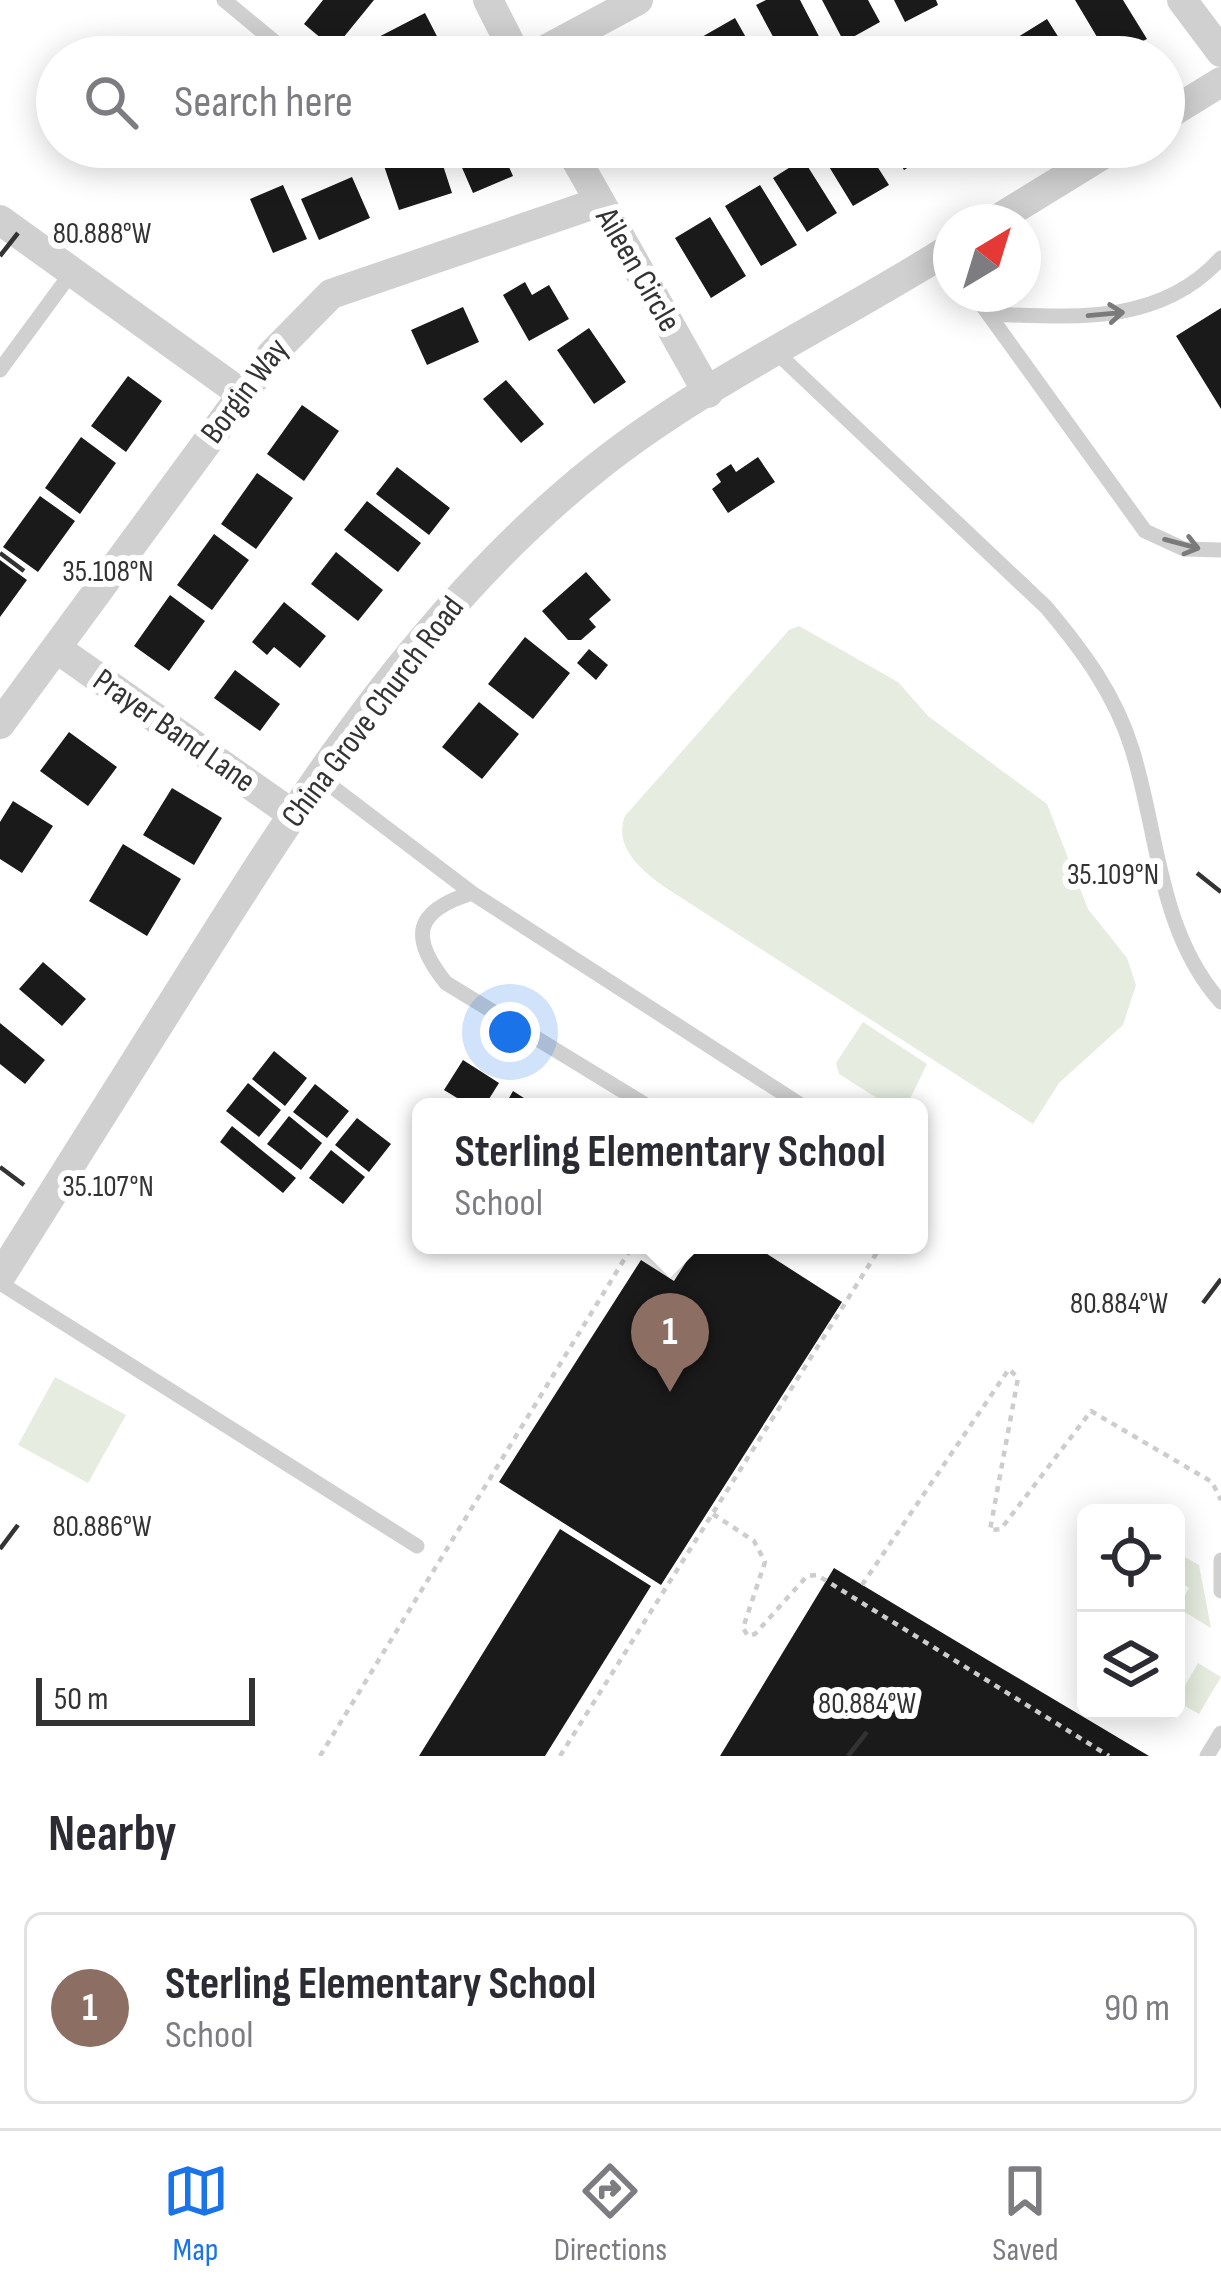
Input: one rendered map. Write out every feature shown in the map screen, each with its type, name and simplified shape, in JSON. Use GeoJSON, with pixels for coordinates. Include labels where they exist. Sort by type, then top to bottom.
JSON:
{"type":"FeatureCollection","features":[{"type":"Feature","properties":{"kind":"street"},"geometry":{"type":"LineString","coordinates":[[488,0],[507,36]]}},
{"type":"Feature","properties":{"kind":"street"},"geometry":{"type":"LineString","coordinates":[[571,36],[638,0]]}},
{"type":"Feature","properties":{"kind":"street"},"geometry":{"type":"LineString","coordinates":[[1182,0],[1221,52]]}},
{"type":"Feature","properties":{"kind":"street"},"geometry":{"type":"LineString","coordinates":[[1185,104],[1221,82]]}},
{"type":"Feature","properties":{"kind":"street","name":"Aileen Circle"},"geometry":{"type":"LineString","coordinates":[[580,168],[708,393]]}},
{"type":"Feature","properties":{"kind":"street"},"geometry":{"type":"LineString","coordinates":[[1022,204],[1081,168]]}},
{"type":"Feature","properties":{"kind":"street","name":"Borgin Way"},"geometry":{"type":"LineString","coordinates":[[0,724],[242,394],[295,326],[331,294],[600,202]]}},
{"type":"Feature","properties":{"kind":"street"},"geometry":{"type":"LineString","coordinates":[[0,220],[242,394]]}},
{"type":"Feature","properties":{"kind":"street","name":"China Grove Church Road"},"geometry":{"type":"LineString","coordinates":[[0,1280],[318,776],[373,699],[526,527],[597,467],[708,393],[933,263]]}},
{"type":"Feature","properties":{"kind":"street","name":"Prayer Band Lane"},"geometry":{"type":"LineString","coordinates":[[56,648],[292,814]]}},
{"type":"Feature","properties":{"kind":"lane"},"geometry":{"type":"LineString","coordinates":[[224,0],[268,36]]}},
{"type":"Feature","properties":{"kind":"lane"},"geometry":{"type":"LineString","coordinates":[[989,314],[1126,313],[1179,290],[1221,258]]}},
{"type":"Feature","properties":{"kind":"lane"},"geometry":{"type":"LineString","coordinates":[[0,370],[72,272]]}},
{"type":"Feature","properties":{"kind":"lane"},"geometry":{"type":"LineString","coordinates":[[989,314],[1145,531],[1184,549],[1221,550]]}},
{"type":"Feature","properties":{"kind":"lane"},"geometry":{"type":"LineString","coordinates":[[777,352],[1046,607],[1083,652],[1114,700],[1132,751],[1179,935],[1221,1002]]}},
{"type":"Feature","properties":{"kind":"lane"},"geometry":{"type":"LineString","coordinates":[[318,776],[472,893],[790,1098]]}},
{"type":"Feature","properties":{"kind":"lane"},"geometry":{"type":"LineString","coordinates":[[472,893],[440,903],[422,931],[422,953],[446,983],[634,1098]]}},
{"type":"Feature","properties":{"kind":"lane"},"geometry":{"type":"LineString","coordinates":[[0,1280],[417,1546]]}},
{"type":"Feature","properties":{"kind":"lane"},"geometry":{"type":"LineString","coordinates":[[1221,1560],[1221,1591]]}},
{"type":"Feature","properties":{"kind":"lane"},"geometry":{"type":"LineString","coordinates":[[1207,1756],[1221,1733]]}},
{"type":"Feature","properties":{"kind":"path"},"geometry":{"type":"LineString","coordinates":[[320,1756],[627,1254]]}},
{"type":"Feature","properties":{"kind":"path"},"geometry":{"type":"LineString","coordinates":[[560,1756],[876,1254]]}},
{"type":"Feature","properties":{"kind":"path"},"geometry":{"type":"LineString","coordinates":[[862,1585],[1010,1369],[1018,1378],[990,1530],[1001,1529],[1091,1411],[1212,1482],[1221,1500]]}},
{"type":"Feature","properties":{"kind":"path"},"geometry":{"type":"LineString","coordinates":[[712,1514],[754,1541],[765,1562],[743,1628],[748,1636],[807,1576],[817,1575],[1109,1756]]}},
{"type":"Feature","properties":{"kind":"shaded area"},"geometry":{"type":"Polygon","coordinates":[[[799,626],[898,682],[928,716],[1047,804],[1088,909],[1127,958],[1136,985],[1123,1025],[1059,1083],[1033,1124],[663,886],[638,865],[626,847],[625,816],[789,630],[799,626]]]}},
{"type":"Feature","properties":{"kind":"shaded area"},"geometry":{"type":"Polygon","coordinates":[[[863,1022],[927,1064],[910,1098],[877,1098],[839,1074],[836,1063],[863,1022]]]}},
{"type":"Feature","properties":{"kind":"shaded area"},"geometry":{"type":"Polygon","coordinates":[[[55,1377],[126,1415],[88,1483],[18,1445],[55,1377]]]}},
{"type":"Feature","properties":{"kind":"shaded area"},"geometry":{"type":"Polygon","coordinates":[[[1185,1557],[1199,1565],[1211,1628],[1185,1612],[1189,1588],[1185,1585],[1185,1557]]]}},
{"type":"Feature","properties":{"kind":"shaded area"},"geometry":{"type":"Polygon","coordinates":[[[1198,1663],[1221,1677],[1199,1714],[1185,1706],[1185,1685],[1198,1663]]]}},
{"type":"Feature","properties":{"kind":"building"},"geometry":{"type":"Polygon","coordinates":[[[323,0],[374,0],[345,36],[318,36],[304,24],[323,0]]]}},
{"type":"Feature","properties":{"kind":"building"},"geometry":{"type":"Polygon","coordinates":[[[766,0],[800,0],[819,36],[773,36],[756,5],[766,0]]]}},
{"type":"Feature","properties":{"kind":"building"},"geometry":{"type":"Polygon","coordinates":[[[822,0],[868,0],[880,22],[855,36],[841,36],[822,0]]]}},
{"type":"Feature","properties":{"kind":"building"},"geometry":{"type":"Polygon","coordinates":[[[894,0],[936,0],[938,5],[905,22],[894,0]]]}},
{"type":"Feature","properties":{"kind":"building"},"geometry":{"type":"Polygon","coordinates":[[[1075,0],[1123,0],[1145,36],[1096,36],[1075,0]]]}},
{"type":"Feature","properties":{"kind":"building"},"geometry":{"type":"Polygon","coordinates":[[[425,13],[437,36],[381,36],[425,13]]]}},
{"type":"Feature","properties":{"kind":"building"},"geometry":{"type":"Polygon","coordinates":[[[735,18],[745,36],[704,36],[735,18]]]}},
{"type":"Feature","properties":{"kind":"building"},"geometry":{"type":"Polygon","coordinates":[[[1047,19],[1058,36],[1019,36],[1047,19]]]}},
{"type":"Feature","properties":{"kind":"building"},"geometry":{"type":"Polygon","coordinates":[[[385,168],[444,168],[452,193],[399,210],[385,168]]]}},
{"type":"Feature","properties":{"kind":"building"},"geometry":{"type":"Polygon","coordinates":[[[462,168],[509,168],[513,176],[473,193],[462,168]]]}},
{"type":"Feature","properties":{"kind":"building"},"geometry":{"type":"Polygon","coordinates":[[[789,168],[809,168],[837,213],[807,232],[773,178],[789,168]]]}},
{"type":"Feature","properties":{"kind":"building"},"geometry":{"type":"Polygon","coordinates":[[[830,168],[878,168],[889,185],[853,206],[830,168]]]}},
{"type":"Feature","properties":{"kind":"building"},"geometry":{"type":"Polygon","coordinates":[[[352,177],[370,218],[319,240],[301,199],[352,177]]]}},
{"type":"Feature","properties":{"kind":"building"},"geometry":{"type":"Polygon","coordinates":[[[283,185],[307,239],[273,253],[250,199],[283,185]]]}},
{"type":"Feature","properties":{"kind":"building"},"geometry":{"type":"Polygon","coordinates":[[[760,185],[797,245],[761,266],[725,206],[760,185]]]}},
{"type":"Feature","properties":{"kind":"building"},"geometry":{"type":"Polygon","coordinates":[[[710,217],[746,276],[711,298],[675,238],[710,217]]]}},
{"type":"Feature","properties":{"kind":"building"},"geometry":{"type":"Polygon","coordinates":[[[525,282],[532,295],[549,285],[569,319],[529,341],[503,295],[525,282]]]}},
{"type":"Feature","properties":{"kind":"building"},"geometry":{"type":"Polygon","coordinates":[[[463,307],[479,342],[427,365],[411,330],[463,307]]]}},
{"type":"Feature","properties":{"kind":"building"},"geometry":{"type":"Polygon","coordinates":[[[1221,308],[1221,409],[1176,336],[1221,308]]]}},
{"type":"Feature","properties":{"kind":"building"},"geometry":{"type":"Polygon","coordinates":[[[589,328],[626,382],[594,404],[557,350],[589,328]]]}},
{"type":"Feature","properties":{"kind":"building"},"geometry":{"type":"Polygon","coordinates":[[[128,376],[162,401],[126,452],[91,426],[128,376]]]}},
{"type":"Feature","properties":{"kind":"building"},"geometry":{"type":"Polygon","coordinates":[[[506,380],[544,424],[521,443],[483,399],[506,380]]]}},
{"type":"Feature","properties":{"kind":"building"},"geometry":{"type":"Polygon","coordinates":[[[302,405],[339,431],[304,481],[267,454],[302,405]]]}},
{"type":"Feature","properties":{"kind":"building"},"geometry":{"type":"Polygon","coordinates":[[[81,437],[116,463],[80,514],[45,488],[81,437]]]}},
{"type":"Feature","properties":{"kind":"building"},"geometry":{"type":"Polygon","coordinates":[[[758,457],[775,482],[728,513],[712,489],[721,482],[716,474],[731,464],[736,472],[758,457]]]}},
{"type":"Feature","properties":{"kind":"building"},"geometry":{"type":"Polygon","coordinates":[[[397,467],[450,508],[429,535],[376,494],[397,467]]]}},
{"type":"Feature","properties":{"kind":"building"},"geometry":{"type":"Polygon","coordinates":[[[257,473],[293,498],[256,549],[221,524],[257,473]]]}},
{"type":"Feature","properties":{"kind":"building"},"geometry":{"type":"Polygon","coordinates":[[[40,496],[75,521],[38,572],[3,547],[40,496]]]}},
{"type":"Feature","properties":{"kind":"building"},"geometry":{"type":"Polygon","coordinates":[[[367,501],[421,543],[398,572],[344,530],[367,501]]]}},
{"type":"Feature","properties":{"kind":"building"},"geometry":{"type":"Polygon","coordinates":[[[214,534],[249,560],[212,610],[177,585],[214,534]]]}},
{"type":"Feature","properties":{"kind":"building"},"geometry":{"type":"Polygon","coordinates":[[[336,552],[383,590],[358,621],[311,584],[336,552]]]}},
{"type":"Feature","properties":{"kind":"building"},"geometry":{"type":"Polygon","coordinates":[[[0,560],[27,580],[0,617],[0,560]]]}},
{"type":"Feature","properties":{"kind":"building"},"geometry":{"type":"Polygon","coordinates":[[[586,572],[611,600],[589,619],[596,627],[581,640],[568,640],[542,611],[586,572]]]}},
{"type":"Feature","properties":{"kind":"building"},"geometry":{"type":"Polygon","coordinates":[[[170,595],[205,621],[169,671],[134,646],[170,595]]]}},
{"type":"Feature","properties":{"kind":"building"},"geometry":{"type":"Polygon","coordinates":[[[284,602],[326,636],[300,668],[274,647],[267,655],[252,642],[284,602]]]}},
{"type":"Feature","properties":{"kind":"building"},"geometry":{"type":"Polygon","coordinates":[[[525,637],[570,673],[533,719],[488,684],[525,637]]]}},
{"type":"Feature","properties":{"kind":"building"},"geometry":{"type":"Polygon","coordinates":[[[589,649],[608,665],[596,680],[577,663],[589,649]]]}},
{"type":"Feature","properties":{"kind":"building"},"geometry":{"type":"Polygon","coordinates":[[[235,670],[280,704],[260,731],[214,698],[235,670]]]}},
{"type":"Feature","properties":{"kind":"building"},"geometry":{"type":"Polygon","coordinates":[[[479,702],[519,734],[482,779],[442,747],[479,702]]]}},
{"type":"Feature","properties":{"kind":"building"},"geometry":{"type":"Polygon","coordinates":[[[69,732],[117,767],[88,806],[40,771],[69,732]]]}},
{"type":"Feature","properties":{"kind":"building"},"geometry":{"type":"Polygon","coordinates":[[[172,788],[222,818],[194,865],[143,835],[172,788]]]}},
{"type":"Feature","properties":{"kind":"building"},"geometry":{"type":"Polygon","coordinates":[[[13,801],[53,826],[22,873],[0,859],[0,822],[13,801]]]}},
{"type":"Feature","properties":{"kind":"building"},"geometry":{"type":"Polygon","coordinates":[[[123,844],[181,879],[147,936],[89,901],[123,844]]]}},
{"type":"Feature","properties":{"kind":"building"},"geometry":{"type":"Polygon","coordinates":[[[43,962],[86,999],[62,1026],[19,989],[43,962]]]}},
{"type":"Feature","properties":{"kind":"building"},"geometry":{"type":"Polygon","coordinates":[[[0,1023],[45,1060],[25,1084],[0,1064],[0,1023]]]}},
{"type":"Feature","properties":{"kind":"building"},"geometry":{"type":"Polygon","coordinates":[[[274,1051],[307,1078],[285,1106],[252,1079],[274,1051]]]}},
{"type":"Feature","properties":{"kind":"building"},"geometry":{"type":"Polygon","coordinates":[[[463,1060],[499,1083],[490,1098],[457,1098],[444,1090],[463,1060]]]}},
{"type":"Feature","properties":{"kind":"building"},"geometry":{"type":"Polygon","coordinates":[[[248,1083],[281,1110],[259,1137],[226,1111],[248,1083]]]}},
{"type":"Feature","properties":{"kind":"building"},"geometry":{"type":"Polygon","coordinates":[[[315,1084],[349,1111],[327,1138],[293,1112],[315,1084]]]}},
{"type":"Feature","properties":{"kind":"building"},"geometry":{"type":"Polygon","coordinates":[[[289,1116],[322,1143],[301,1170],[267,1144],[289,1116]]]}},
{"type":"Feature","properties":{"kind":"building"},"geometry":{"type":"Polygon","coordinates":[[[357,1118],[391,1144],[369,1172],[335,1145],[357,1118]]]}},
{"type":"Feature","properties":{"kind":"building"},"geometry":{"type":"Polygon","coordinates":[[[232,1126],[296,1178],[283,1193],[220,1142],[232,1126]]]}},
{"type":"Feature","properties":{"kind":"building"},"geometry":{"type":"Polygon","coordinates":[[[331,1150],[365,1177],[343,1204],[309,1178],[331,1150]]]}},
{"type":"Feature","properties":{"kind":"building"},"geometry":{"type":"Polygon","coordinates":[[[691,1254],[767,1254],[842,1302],[661,1585],[499,1482],[641,1260],[674,1281],[691,1254]]]}},
{"type":"Feature","properties":{"kind":"building"},"geometry":{"type":"Polygon","coordinates":[[[560,1529],[651,1586],[545,1756],[419,1756],[560,1529]]]}},
{"type":"Feature","properties":{"kind":"building"},"geometry":{"type":"Polygon","coordinates":[[[834,1568],[1077,1713],[1077,1720],[1089,1720],[1149,1756],[720,1756],[834,1568]]]}},
{"type":"Feature","properties":{"kind":"place","name":"Sterling Elementary School"},"geometry":{"type":"Point","coordinates":[670,1392]}}]}
